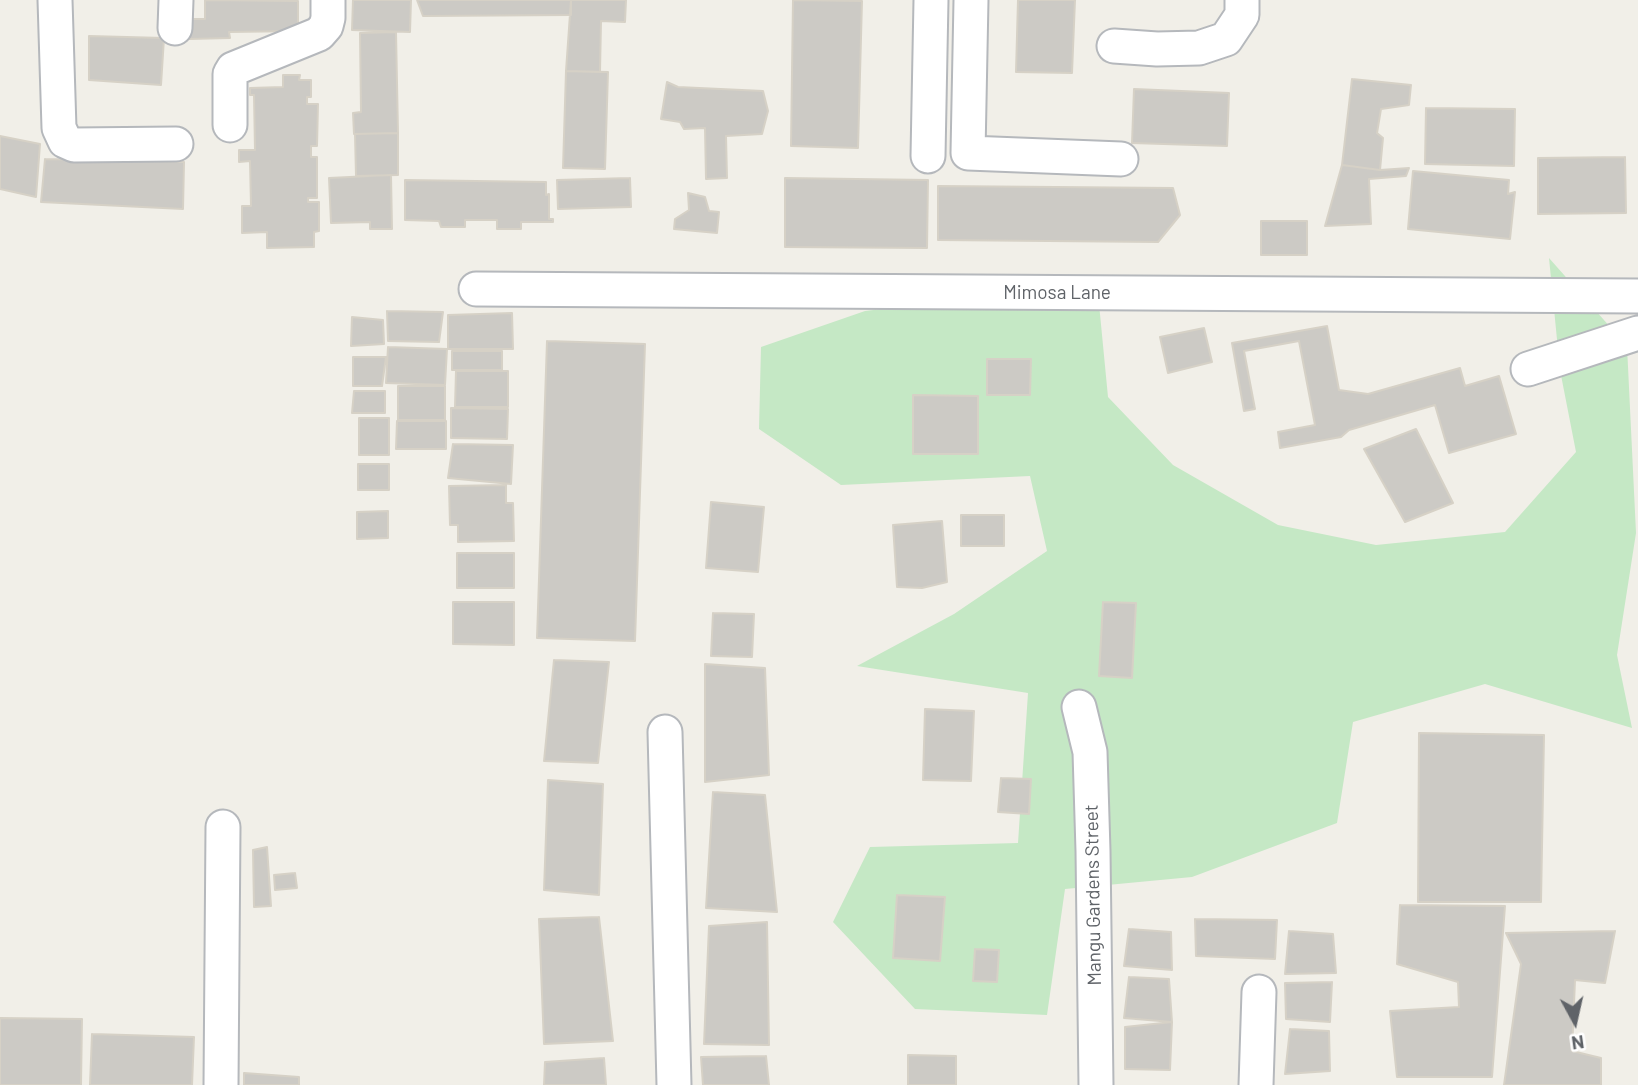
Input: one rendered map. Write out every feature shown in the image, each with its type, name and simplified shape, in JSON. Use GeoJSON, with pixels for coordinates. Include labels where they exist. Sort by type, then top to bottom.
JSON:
{"type":"FeatureCollection","features":[{"type":"Feature","properties":{"kind":"street"},"geometry":{"type":"LineString","coordinates":[[55,0],[59,128],[65,141],[74,145],[176,144]]}},
{"type":"Feature","properties":{"kind":"street"},"geometry":{"type":"LineString","coordinates":[[229,125],[230,74],[233,69],[319,34],[326,26],[328,0]]}},
{"type":"Feature","properties":{"kind":"street"},"geometry":{"type":"LineString","coordinates":[[928,156],[931,0]]}},
{"type":"Feature","properties":{"kind":"street"},"geometry":{"type":"LineString","coordinates":[[971,0],[968,153],[1121,159]]}},
{"type":"Feature","properties":{"kind":"street"},"geometry":{"type":"LineString","coordinates":[[1114,46],[1199,48],[1226,39],[1242,15],[1242,0]]}},
{"type":"Feature","properties":{"kind":"street","name":"Mimosa Lane"},"geometry":{"type":"LineString","coordinates":[[476,289],[1638,296]]}},
{"type":"Feature","properties":{"kind":"street"},"geometry":{"type":"LineString","coordinates":[[1528,369],[1638,333]]}},
{"type":"Feature","properties":{"kind":"street","name":"Mangu Gardens Street"},"geometry":{"type":"LineString","coordinates":[[1079,707],[1090,752],[1096,1085]]}},
{"type":"Feature","properties":{"kind":"street"},"geometry":{"type":"LineString","coordinates":[[665,732],[674,1085]]}},
{"type":"Feature","properties":{"kind":"street"},"geometry":{"type":"LineString","coordinates":[[221,1085],[223,827]]}},
{"type":"Feature","properties":{"kind":"street"},"geometry":{"type":"LineString","coordinates":[[1256,1085],[1259,992]]}},
{"type":"Feature","properties":{"kind":"green space"},"geometry":{"type":"Polygon","coordinates":[[[1549,258],[1627,346],[1636,533],[1617,655],[1632,728],[1485,684],[1353,722],[1337,823],[1192,877],[1065,889],[1047,1015],[915,1009],[833,922],[870,847],[1018,843],[1028,693],[857,666],[954,614],[1047,551],[1030,476],[841,485],[759,429],[761,347],[865,311],[1097,283],[1108,397],[1173,465],[1278,525],[1376,545],[1505,532],[1576,452],[1560,370],[1549,258]]]}},
{"type":"Feature","properties":{"kind":"building"},"geometry":{"type":"Polygon","coordinates":[[[205,0],[298,1],[298,31],[229,32],[230,38],[189,39],[188,19],[205,19],[205,0]]]}},
{"type":"Feature","properties":{"kind":"building"},"geometry":{"type":"Polygon","coordinates":[[[353,0],[411,0],[410,32],[352,30],[353,0]]]}},
{"type":"Feature","properties":{"kind":"building"},"geometry":{"type":"Polygon","coordinates":[[[417,0],[571,0],[571,15],[423,16],[417,0]]]}},
{"type":"Feature","properties":{"kind":"building"},"geometry":{"type":"Polygon","coordinates":[[[571,0],[626,0],[625,22],[601,21],[600,72],[566,71],[571,0]]]}},
{"type":"Feature","properties":{"kind":"building"},"geometry":{"type":"Polygon","coordinates":[[[793,0],[862,1],[858,148],[791,146],[793,0]]]}},
{"type":"Feature","properties":{"kind":"building"},"geometry":{"type":"Polygon","coordinates":[[[1018,0],[1075,0],[1072,73],[1016,72],[1018,0]]]}},
{"type":"Feature","properties":{"kind":"building"},"geometry":{"type":"Polygon","coordinates":[[[396,32],[398,133],[354,134],[353,113],[361,112],[360,33],[396,32]]]}},
{"type":"Feature","properties":{"kind":"building"},"geometry":{"type":"Polygon","coordinates":[[[89,36],[164,38],[161,85],[89,80],[89,36]]]}},
{"type":"Feature","properties":{"kind":"building"},"geometry":{"type":"Polygon","coordinates":[[[566,71],[608,72],[605,169],[563,168],[566,71]]]}},
{"type":"Feature","properties":{"kind":"building"},"geometry":{"type":"Polygon","coordinates":[[[283,75],[300,75],[299,80],[311,80],[311,97],[307,97],[307,104],[318,104],[317,146],[311,146],[311,157],[317,157],[317,198],[308,198],[308,202],[319,202],[319,231],[314,232],[314,247],[267,248],[267,232],[242,233],[242,206],[251,206],[250,161],[239,162],[239,150],[255,150],[254,95],[250,95],[250,88],[283,87],[283,75]]]}},
{"type":"Feature","properties":{"kind":"building"},"geometry":{"type":"Polygon","coordinates":[[[1352,79],[1411,85],[1409,105],[1381,109],[1377,133],[1383,138],[1380,170],[1342,165],[1352,79]]]}},
{"type":"Feature","properties":{"kind":"building"},"geometry":{"type":"Polygon","coordinates":[[[667,82],[678,87],[763,91],[768,111],[762,134],[726,136],[727,178],[706,179],[705,128],[684,129],[680,122],[661,119],[667,82]]]}},
{"type":"Feature","properties":{"kind":"building"},"geometry":{"type":"Polygon","coordinates":[[[1134,89],[1229,93],[1227,146],[1132,143],[1134,89]]]}},
{"type":"Feature","properties":{"kind":"building"},"geometry":{"type":"Polygon","coordinates":[[[1426,108],[1515,109],[1514,166],[1425,164],[1426,108]]]}},
{"type":"Feature","properties":{"kind":"building"},"geometry":{"type":"Polygon","coordinates":[[[398,133],[398,175],[356,176],[355,134],[398,133]]]}},
{"type":"Feature","properties":{"kind":"building"},"geometry":{"type":"Polygon","coordinates":[[[0,136],[40,144],[36,197],[0,189],[0,136]]]}},
{"type":"Feature","properties":{"kind":"building"},"geometry":{"type":"Polygon","coordinates":[[[1625,157],[1626,213],[1538,214],[1538,158],[1625,157]]]}},
{"type":"Feature","properties":{"kind":"building"},"geometry":{"type":"Polygon","coordinates":[[[45,159],[184,162],[183,209],[41,202],[45,159]]]}},
{"type":"Feature","properties":{"kind":"building"},"geometry":{"type":"Polygon","coordinates":[[[1342,165],[1380,170],[1409,168],[1406,176],[1369,179],[1371,224],[1325,226],[1342,165]]]}},
{"type":"Feature","properties":{"kind":"building"},"geometry":{"type":"Polygon","coordinates":[[[1413,171],[1509,180],[1508,194],[1515,192],[1510,239],[1408,229],[1413,171]]]}},
{"type":"Feature","properties":{"kind":"building"},"geometry":{"type":"Polygon","coordinates":[[[391,175],[392,229],[370,229],[370,222],[331,223],[329,178],[391,175]]]}},
{"type":"Feature","properties":{"kind":"building"},"geometry":{"type":"Polygon","coordinates":[[[630,178],[631,207],[558,209],[557,180],[630,178]]]}},
{"type":"Feature","properties":{"kind":"building"},"geometry":{"type":"Polygon","coordinates":[[[785,178],[928,180],[927,248],[785,247],[785,178]]]}},
{"type":"Feature","properties":{"kind":"building"},"geometry":{"type":"Polygon","coordinates":[[[405,180],[546,182],[549,219],[553,219],[553,222],[521,222],[521,229],[497,229],[497,220],[465,220],[465,227],[441,227],[439,221],[405,220],[405,180]]]}},
{"type":"Feature","properties":{"kind":"building"},"geometry":{"type":"Polygon","coordinates":[[[938,186],[1173,188],[1180,215],[1158,242],[938,240],[938,186]]]}},
{"type":"Feature","properties":{"kind":"building"},"geometry":{"type":"Polygon","coordinates":[[[688,193],[705,197],[709,211],[719,212],[717,233],[674,229],[675,219],[689,210],[688,193]]]}},
{"type":"Feature","properties":{"kind":"building"},"geometry":{"type":"Polygon","coordinates":[[[1261,221],[1307,221],[1307,255],[1261,255],[1261,221]]]}},
{"type":"Feature","properties":{"kind":"building"},"geometry":{"type":"Polygon","coordinates":[[[387,311],[443,312],[439,342],[388,341],[387,311]]]}},
{"type":"Feature","properties":{"kind":"building"},"geometry":{"type":"Polygon","coordinates":[[[512,313],[513,349],[448,349],[448,315],[512,313]]]}},
{"type":"Feature","properties":{"kind":"building"},"geometry":{"type":"Polygon","coordinates":[[[352,317],[383,320],[384,344],[351,346],[352,317]]]}},
{"type":"Feature","properties":{"kind":"building"},"geometry":{"type":"Polygon","coordinates":[[[1327,326],[1339,390],[1368,394],[1460,368],[1465,386],[1499,376],[1516,434],[1449,453],[1435,405],[1349,430],[1341,437],[1280,448],[1278,432],[1315,425],[1299,341],[1244,351],[1255,409],[1244,411],[1232,343],[1327,326]]]}},
{"type":"Feature","properties":{"kind":"building"},"geometry":{"type":"Polygon","coordinates":[[[1204,328],[1212,362],[1168,373],[1160,337],[1204,328]]]}},
{"type":"Feature","properties":{"kind":"building"},"geometry":{"type":"Polygon","coordinates":[[[547,341],[645,344],[635,641],[537,638],[547,341]]]}},
{"type":"Feature","properties":{"kind":"building"},"geometry":{"type":"Polygon","coordinates":[[[388,347],[447,349],[445,385],[386,383],[388,347]]]}},
{"type":"Feature","properties":{"kind":"building"},"geometry":{"type":"Polygon","coordinates":[[[452,351],[502,351],[502,370],[452,370],[452,351]]]}},
{"type":"Feature","properties":{"kind":"building"},"geometry":{"type":"Polygon","coordinates":[[[353,357],[386,357],[382,386],[353,386],[353,357]]]}},
{"type":"Feature","properties":{"kind":"building"},"geometry":{"type":"Polygon","coordinates":[[[987,359],[1031,359],[1030,395],[987,395],[987,359]]]}},
{"type":"Feature","properties":{"kind":"building"},"geometry":{"type":"Polygon","coordinates":[[[456,371],[508,371],[508,407],[455,407],[456,371]]]}},
{"type":"Feature","properties":{"kind":"building"},"geometry":{"type":"Polygon","coordinates":[[[398,386],[445,386],[445,420],[398,420],[398,386]]]}},
{"type":"Feature","properties":{"kind":"building"},"geometry":{"type":"Polygon","coordinates":[[[354,391],[385,391],[385,413],[352,413],[354,391]]]}},
{"type":"Feature","properties":{"kind":"building"},"geometry":{"type":"Polygon","coordinates":[[[913,395],[978,396],[978,454],[913,454],[913,395]]]}},
{"type":"Feature","properties":{"kind":"building"},"geometry":{"type":"Polygon","coordinates":[[[451,408],[508,409],[507,439],[451,438],[451,408]]]}},
{"type":"Feature","properties":{"kind":"building"},"geometry":{"type":"Polygon","coordinates":[[[359,418],[389,418],[389,455],[359,455],[359,418]]]}},
{"type":"Feature","properties":{"kind":"building"},"geometry":{"type":"Polygon","coordinates":[[[397,421],[446,421],[446,449],[396,449],[397,421]]]}},
{"type":"Feature","properties":{"kind":"building"},"geometry":{"type":"Polygon","coordinates":[[[1416,429],[1453,503],[1405,522],[1364,449],[1416,429]]]}},
{"type":"Feature","properties":{"kind":"building"},"geometry":{"type":"Polygon","coordinates":[[[453,444],[513,445],[511,484],[448,478],[453,444]]]}},
{"type":"Feature","properties":{"kind":"building"},"geometry":{"type":"Polygon","coordinates":[[[358,464],[389,464],[389,490],[358,490],[358,464]]]}},
{"type":"Feature","properties":{"kind":"building"},"geometry":{"type":"Polygon","coordinates":[[[506,485],[506,503],[513,503],[514,541],[458,542],[458,525],[450,525],[449,486],[506,485]]]}},
{"type":"Feature","properties":{"kind":"building"},"geometry":{"type":"Polygon","coordinates":[[[711,502],[764,507],[758,572],[706,568],[711,502]]]}},
{"type":"Feature","properties":{"kind":"building"},"geometry":{"type":"Polygon","coordinates":[[[388,511],[388,538],[357,539],[357,512],[388,511]]]}},
{"type":"Feature","properties":{"kind":"building"},"geometry":{"type":"Polygon","coordinates":[[[961,515],[1004,515],[1004,546],[961,546],[961,515]]]}},
{"type":"Feature","properties":{"kind":"building"},"geometry":{"type":"Polygon","coordinates":[[[942,521],[947,582],[922,588],[897,587],[893,525],[942,521]]]}},
{"type":"Feature","properties":{"kind":"building"},"geometry":{"type":"Polygon","coordinates":[[[457,553],[514,553],[514,588],[457,588],[457,553]]]}},
{"type":"Feature","properties":{"kind":"building"},"geometry":{"type":"Polygon","coordinates":[[[453,602],[514,602],[514,645],[453,644],[453,602]]]}},
{"type":"Feature","properties":{"kind":"building"},"geometry":{"type":"Polygon","coordinates":[[[1103,602],[1136,603],[1132,678],[1099,676],[1103,602]]]}},
{"type":"Feature","properties":{"kind":"building"},"geometry":{"type":"Polygon","coordinates":[[[713,613],[754,614],[752,657],[711,656],[713,613]]]}},
{"type":"Feature","properties":{"kind":"building"},"geometry":{"type":"Polygon","coordinates":[[[554,660],[609,662],[598,763],[544,761],[554,660]]]}},
{"type":"Feature","properties":{"kind":"building"},"geometry":{"type":"Polygon","coordinates":[[[705,664],[765,668],[769,775],[705,782],[705,664]]]}},
{"type":"Feature","properties":{"kind":"building"},"geometry":{"type":"Polygon","coordinates":[[[925,709],[974,711],[971,781],[923,780],[925,709]]]}},
{"type":"Feature","properties":{"kind":"building"},"geometry":{"type":"Polygon","coordinates":[[[1419,733],[1544,735],[1541,902],[1418,902],[1419,733]]]}},
{"type":"Feature","properties":{"kind":"building"},"geometry":{"type":"Polygon","coordinates":[[[1001,778],[1031,779],[1029,814],[998,812],[1001,778]]]}},
{"type":"Feature","properties":{"kind":"building"},"geometry":{"type":"Polygon","coordinates":[[[548,780],[603,784],[599,895],[544,890],[548,780]]]}},
{"type":"Feature","properties":{"kind":"building"},"geometry":{"type":"Polygon","coordinates":[[[713,792],[765,795],[777,912],[706,908],[713,792]]]}},
{"type":"Feature","properties":{"kind":"building"},"geometry":{"type":"Polygon","coordinates":[[[267,847],[271,906],[254,907],[253,850],[267,847]]]}},
{"type":"Feature","properties":{"kind":"building"},"geometry":{"type":"Polygon","coordinates":[[[295,873],[297,888],[275,890],[274,875],[295,873]]]}},
{"type":"Feature","properties":{"kind":"building"},"geometry":{"type":"Polygon","coordinates":[[[897,895],[945,897],[940,961],[893,958],[897,895]]]}},
{"type":"Feature","properties":{"kind":"building"},"geometry":{"type":"Polygon","coordinates":[[[1400,905],[1505,906],[1492,1077],[1397,1077],[1390,1011],[1459,1007],[1458,982],[1397,964],[1400,905]]]}},
{"type":"Feature","properties":{"kind":"building"},"geometry":{"type":"Polygon","coordinates":[[[599,917],[613,1041],[544,1044],[539,919],[599,917]]]}},
{"type":"Feature","properties":{"kind":"building"},"geometry":{"type":"Polygon","coordinates":[[[1195,919],[1277,920],[1275,959],[1196,956],[1195,919]]]}},
{"type":"Feature","properties":{"kind":"building"},"geometry":{"type":"Polygon","coordinates":[[[767,922],[769,1045],[704,1044],[709,926],[767,922]]]}},
{"type":"Feature","properties":{"kind":"building"},"geometry":{"type":"Polygon","coordinates":[[[1129,929],[1171,932],[1172,970],[1124,966],[1129,929]]]}},
{"type":"Feature","properties":{"kind":"building"},"geometry":{"type":"Polygon","coordinates":[[[1289,931],[1333,934],[1336,973],[1285,974],[1289,931]]]}},
{"type":"Feature","properties":{"kind":"building"},"geometry":{"type":"Polygon","coordinates":[[[1615,931],[1605,983],[1575,980],[1572,1051],[1601,1058],[1601,1085],[1504,1085],[1521,964],[1506,933],[1615,931]]]}},
{"type":"Feature","properties":{"kind":"building"},"geometry":{"type":"Polygon","coordinates":[[[975,949],[999,950],[997,982],[973,981],[975,949]]]}},
{"type":"Feature","properties":{"kind":"building"},"geometry":{"type":"Polygon","coordinates":[[[1129,977],[1169,979],[1172,1022],[1124,1018],[1129,977]]]}},
{"type":"Feature","properties":{"kind":"building"},"geometry":{"type":"Polygon","coordinates":[[[1332,982],[1330,1022],[1286,1019],[1285,983],[1332,982]]]}},
{"type":"Feature","properties":{"kind":"building"},"geometry":{"type":"Polygon","coordinates":[[[0,1018],[82,1019],[81,1085],[0,1085],[0,1018]]]}},
{"type":"Feature","properties":{"kind":"building"},"geometry":{"type":"Polygon","coordinates":[[[1172,1022],[1170,1070],[1125,1069],[1125,1027],[1172,1022]]]}},
{"type":"Feature","properties":{"kind":"building"},"geometry":{"type":"Polygon","coordinates":[[[1290,1029],[1329,1031],[1330,1071],[1285,1074],[1290,1029]]]}},
{"type":"Feature","properties":{"kind":"building"},"geometry":{"type":"Polygon","coordinates":[[[92,1034],[194,1037],[192,1085],[90,1085],[92,1034]]]}},
{"type":"Feature","properties":{"kind":"building"},"geometry":{"type":"Polygon","coordinates":[[[908,1055],[956,1056],[956,1085],[908,1085],[908,1055]]]}},
{"type":"Feature","properties":{"kind":"building"},"geometry":{"type":"Polygon","coordinates":[[[766,1056],[769,1085],[703,1085],[701,1057],[766,1056]]]}},
{"type":"Feature","properties":{"kind":"building"},"geometry":{"type":"Polygon","coordinates":[[[604,1058],[606,1085],[544,1085],[545,1062],[604,1058]]]}},
{"type":"Feature","properties":{"kind":"building"},"geometry":{"type":"Polygon","coordinates":[[[244,1073],[299,1077],[299,1085],[244,1085],[244,1073]]]}}]}
